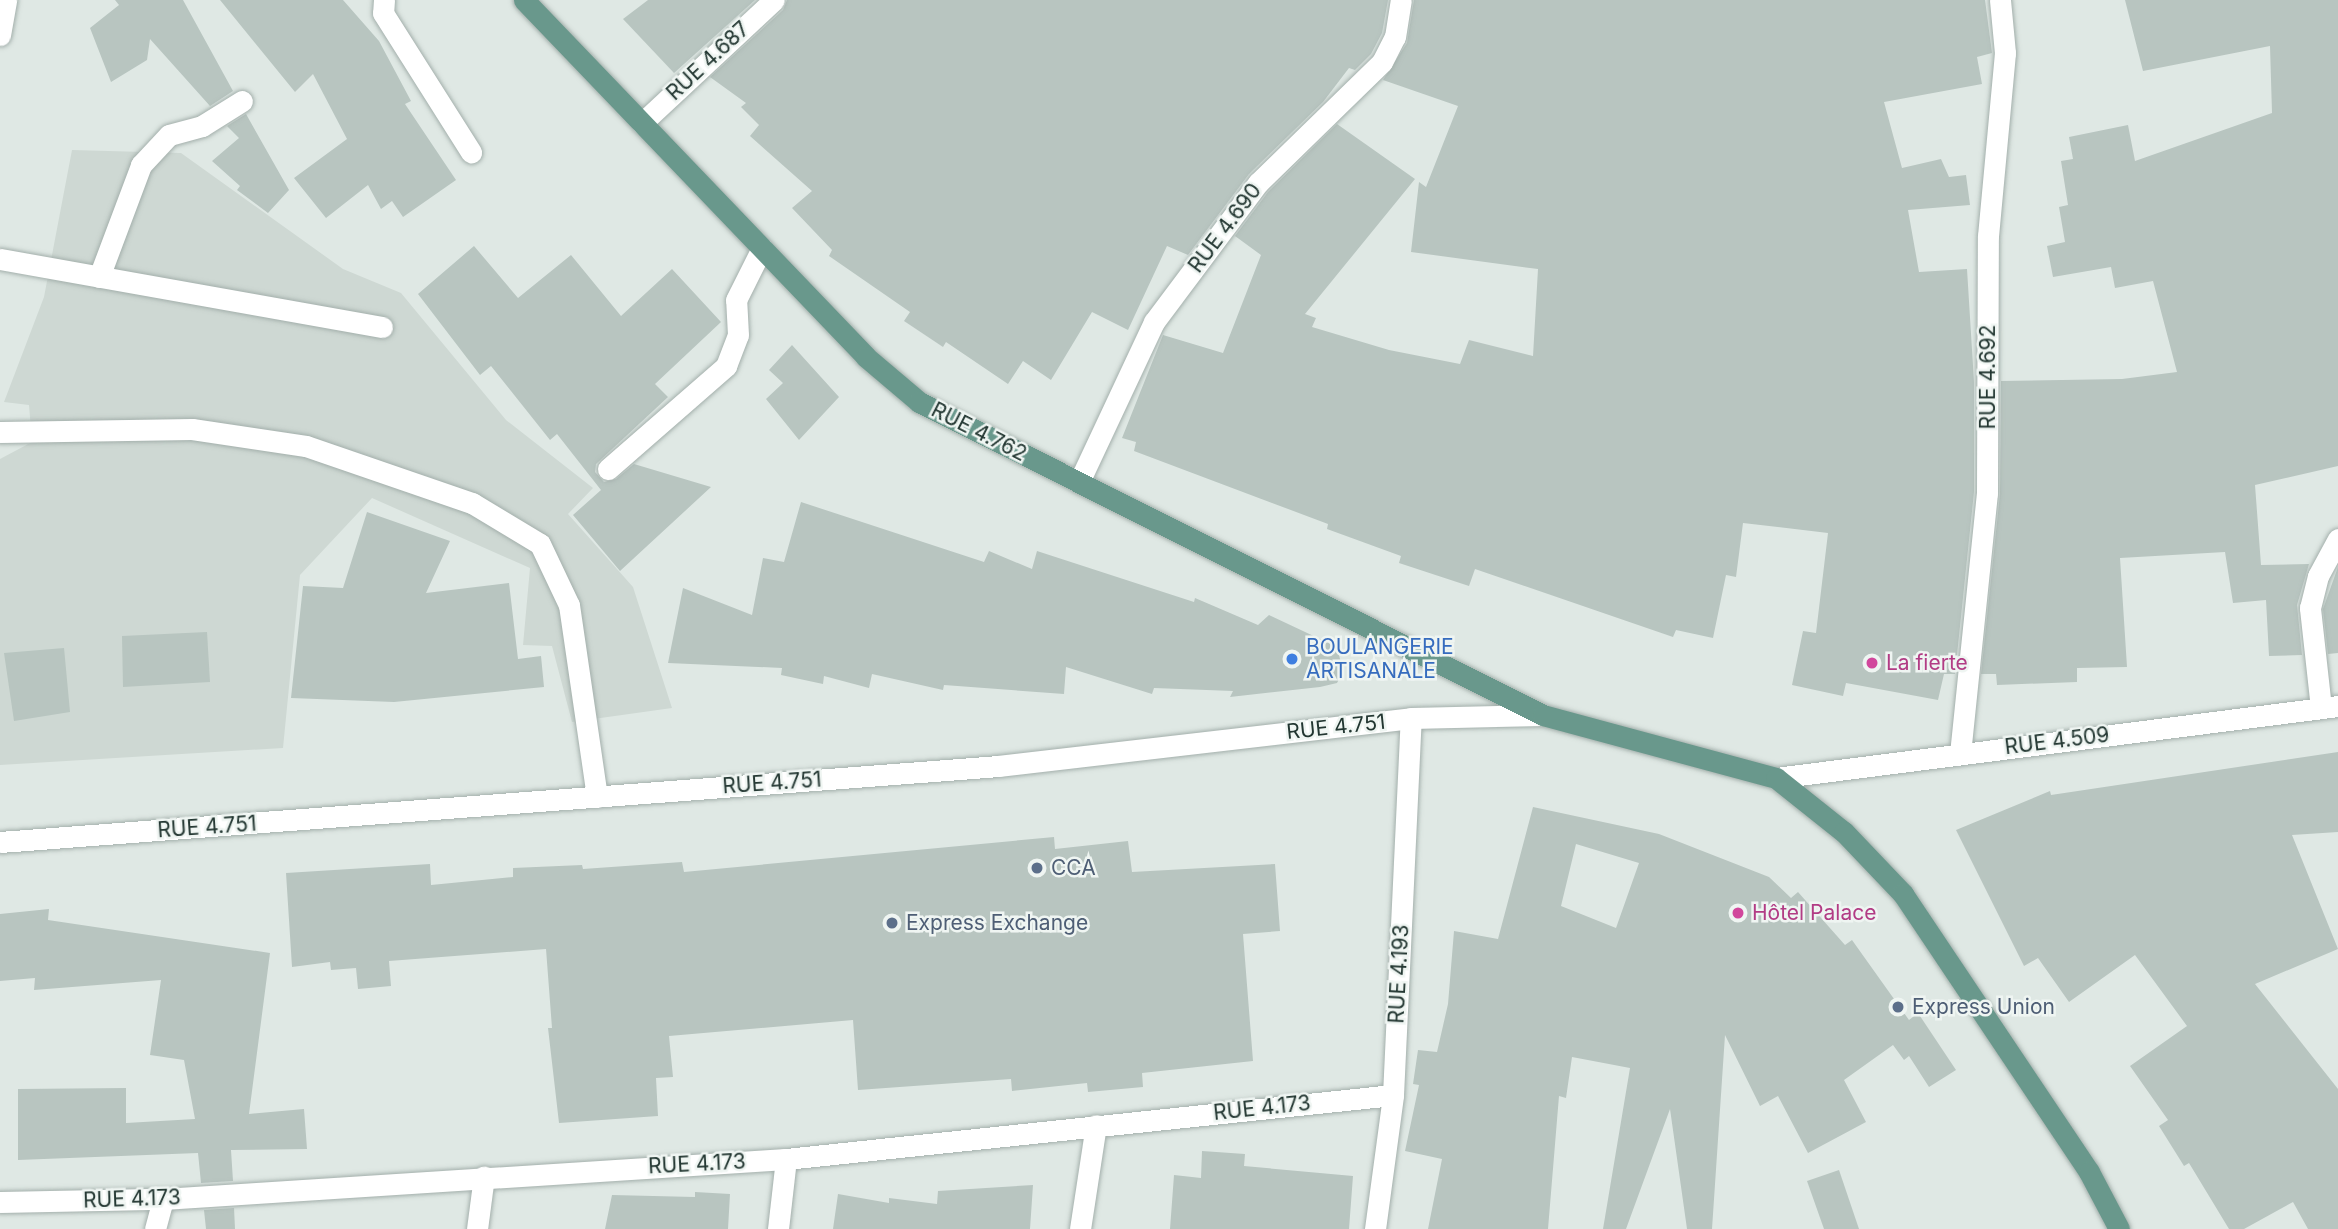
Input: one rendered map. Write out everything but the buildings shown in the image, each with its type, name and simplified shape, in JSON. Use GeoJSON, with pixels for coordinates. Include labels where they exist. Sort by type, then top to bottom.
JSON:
{"type":"FeatureCollection","features":[{"type":"Feature","properties":{"kind":"main road","name":"RUE 4.762"},"geometry":{"type":"LineString","coordinates":[[524,0],[866,357],[919,402],[1543,715],[1776,778]]}},
{"type":"Feature","properties":{"kind":"main road"},"geometry":{"type":"LineString","coordinates":[[1776,778],[1844,832],[1903,894],[2089,1172],[2119,1229]]}},
{"type":"Feature","properties":{"kind":"street"},"geometry":{"type":"LineString","coordinates":[[0,35],[6,0]]}},
{"type":"Feature","properties":{"kind":"street"},"geometry":{"type":"LineString","coordinates":[[384,0],[383,13],[471,152]]}},
{"type":"Feature","properties":{"kind":"street","name":"RUE 4.687"},"geometry":{"type":"LineString","coordinates":[[642,123],[774,0]]}},
{"type":"Feature","properties":{"kind":"street","name":"RUE 4.690"},"geometry":{"type":"LineString","coordinates":[[1079,482],[1154,322],[1258,183],[1382,62],[1395,37],[1401,0]]}},
{"type":"Feature","properties":{"kind":"street","name":"RUE 4.692"},"geometry":{"type":"LineString","coordinates":[[1960,754],[1987,494],[1988,236],[2005,53],[2000,0]]}},
{"type":"Feature","properties":{"kind":"street"},"geometry":{"type":"LineString","coordinates":[[99,276],[141,165],[169,135],[202,127],[242,101]]}},
{"type":"Feature","properties":{"kind":"street"},"geometry":{"type":"LineString","coordinates":[[607,469],[726,366],[738,335],[736,300],[762,248]]}},
{"type":"Feature","properties":{"kind":"street"},"geometry":{"type":"LineString","coordinates":[[0,259],[382,327]]}},
{"type":"Feature","properties":{"kind":"street"},"geometry":{"type":"LineString","coordinates":[[0,432],[192,429],[306,446],[472,503],[529,537],[540,544],[569,605],[597,797]]}},
{"type":"Feature","properties":{"kind":"street"},"geometry":{"type":"LineString","coordinates":[[2329,707],[2310,608],[2318,576],[2338,539]]}},
{"type":"Feature","properties":{"kind":"street","name":"RUE 4.509"},"geometry":{"type":"LineString","coordinates":[[1776,778],[2329,707]]}},
{"type":"Feature","properties":{"kind":"street","name":"RUE 4.751"},"geometry":{"type":"LineString","coordinates":[[0,842],[998,766],[1411,718],[1543,715]]}},
{"type":"Feature","properties":{"kind":"street","name":"RUE 4.193"},"geometry":{"type":"LineString","coordinates":[[1375,1229],[1392,1095],[1411,718]]}},
{"type":"Feature","properties":{"kind":"street","name":"RUE 4.173"},"geometry":{"type":"LineString","coordinates":[[0,1202],[163,1199],[786,1159],[1392,1095]]}},
{"type":"Feature","properties":{"kind":"street"},"geometry":{"type":"LineString","coordinates":[[1080,1229],[1096,1125]]}},
{"type":"Feature","properties":{"kind":"street"},"geometry":{"type":"LineString","coordinates":[[778,1229],[786,1159]]}},
{"type":"Feature","properties":{"kind":"street"},"geometry":{"type":"LineString","coordinates":[[477,1229],[484,1177]]}},
{"type":"Feature","properties":{"kind":"street"},"geometry":{"type":"LineString","coordinates":[[155,1229],[163,1199]]}},
{"type":"Feature","properties":{"kind":"shaded area"},"geometry":{"type":"Polygon","coordinates":[[[72,150],[181,153],[343,269],[401,293],[506,420],[593,488],[568,514],[633,587],[672,708],[572,722],[552,646],[523,645],[530,568],[372,498],[300,575],[283,748],[0,765],[0,459],[32,442],[29,405],[4,402],[44,297],[72,150]]]}},
{"type":"Feature","properties":{"kind":"place","name":"BOULANGERIE ARTISANALE"},"geometry":{"type":"Point","coordinates":[1292,659]}},
{"type":"Feature","properties":{"kind":"place","name":"La fierte"},"geometry":{"type":"Point","coordinates":[1872,663]}},
{"type":"Feature","properties":{"kind":"place","name":"CCA"},"geometry":{"type":"Point","coordinates":[1037,868]}},
{"type":"Feature","properties":{"kind":"place","name":"Hôtel Palace"},"geometry":{"type":"Point","coordinates":[1738,913]}},
{"type":"Feature","properties":{"kind":"place","name":"Express Exchange"},"geometry":{"type":"Point","coordinates":[892,923]}},
{"type":"Feature","properties":{"kind":"place","name":"Express Union"},"geometry":{"type":"Point","coordinates":[1898,1007]}}]}
